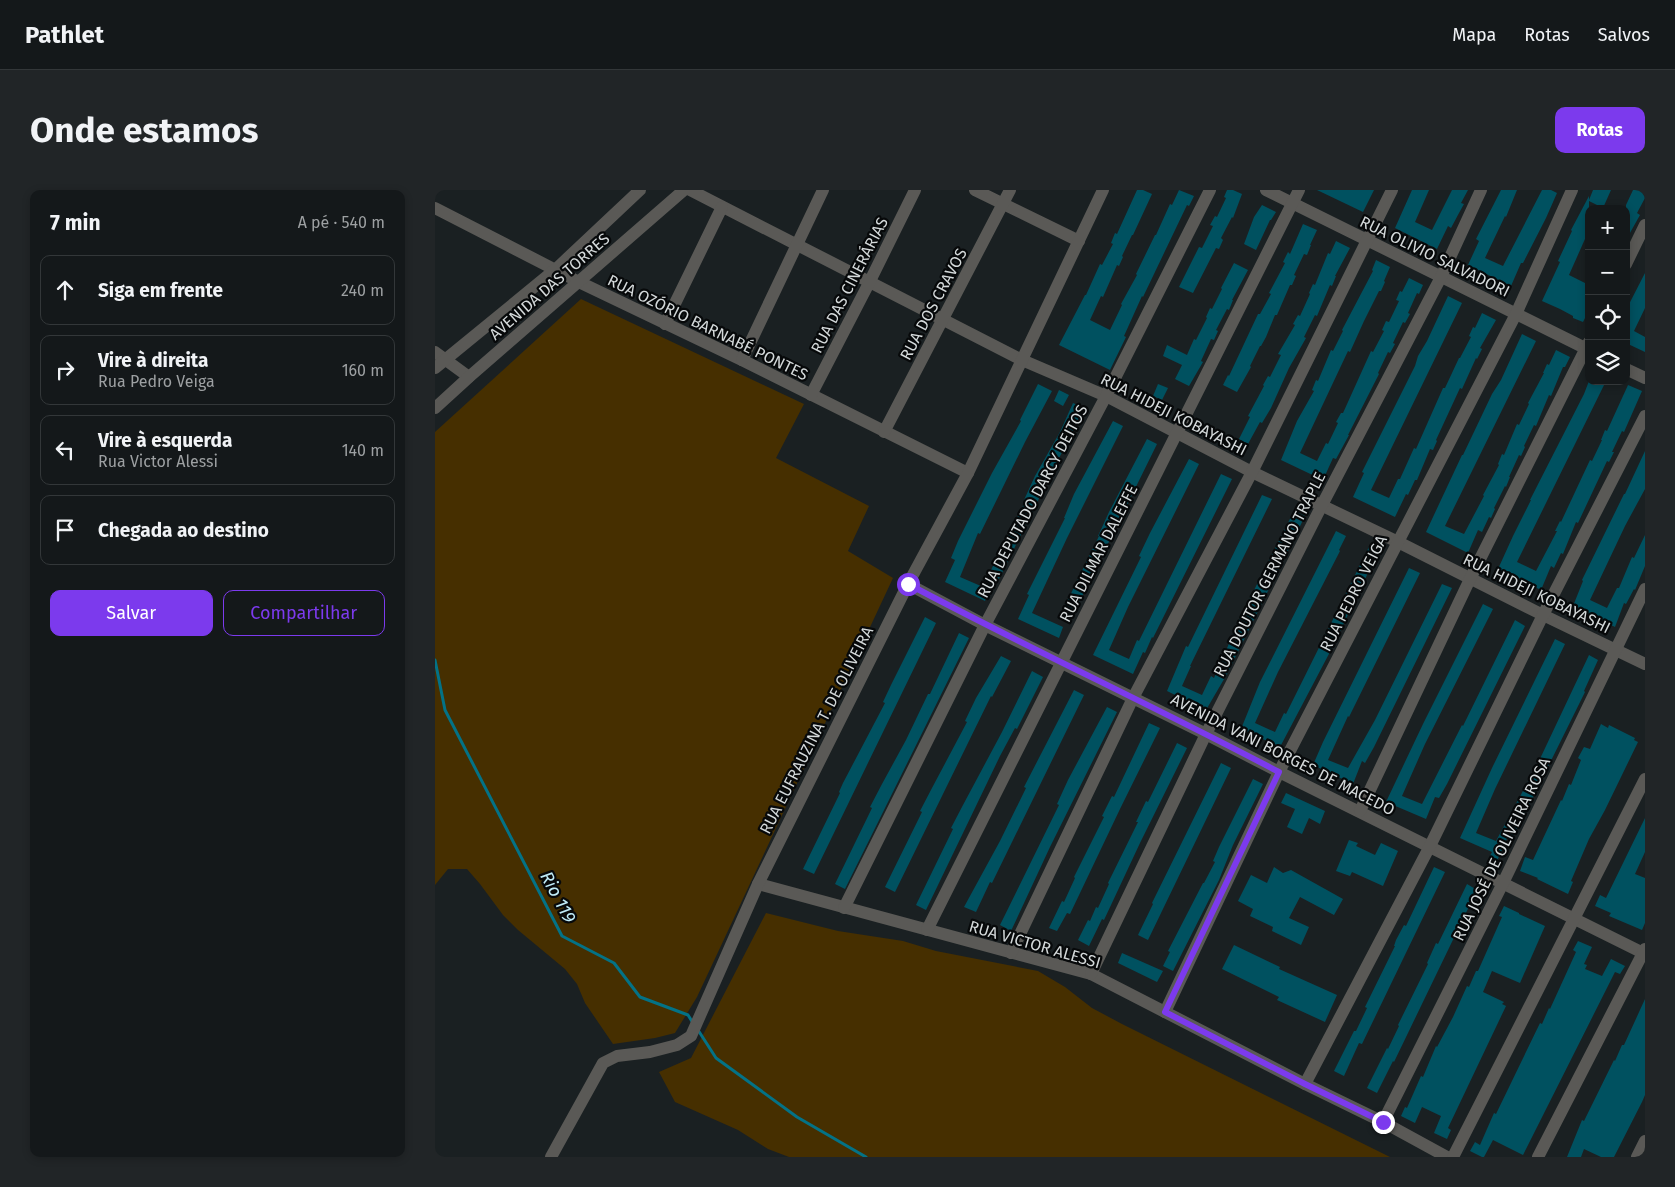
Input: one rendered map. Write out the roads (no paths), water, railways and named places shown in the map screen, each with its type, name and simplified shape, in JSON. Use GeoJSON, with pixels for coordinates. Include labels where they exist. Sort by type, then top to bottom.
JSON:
{"type":"FeatureCollection","features":[{"type":"Feature","properties":{"kind":"street","name":"AVENIDA DAS TORRES"},"geometry":{"type":"LineString","coordinates":[[438,360],[556,269],[640,190]]}},
{"type":"Feature","properties":{"kind":"street","name":"AVENIDA DAS TORRES"},"geometry":{"type":"LineString","coordinates":[[435,408],[684,190]]}},
{"type":"Feature","properties":{"kind":"street","name":"RUA HIDEJI KOBAYASHI"},"geometry":{"type":"LineString","coordinates":[[690,190],[1022,360],[1106,396],[1252,472],[1645,664]]}},
{"type":"Feature","properties":{"kind":"street"},"geometry":{"type":"LineString","coordinates":[[742,360],[823,190]]}},
{"type":"Feature","properties":{"kind":"street","name":"RUA DAS CINERÁRIAS"},"geometry":{"type":"LineString","coordinates":[[811,395],[915,190]]}},
{"type":"Feature","properties":{"kind":"street"},"geometry":{"type":"LineString","coordinates":[[975,190],[1079,241]]}},
{"type":"Feature","properties":{"kind":"street","name":"RUA DOS CRAVOS"},"geometry":{"type":"LineString","coordinates":[[884,432],[1010,190]]}},
{"type":"Feature","properties":{"kind":"street","name":"RUA EUFRAUZINA T. DE OLIVEIRA"},"geometry":{"type":"LineString","coordinates":[[551,1157],[603,1063],[617,1056],[650,1052],[677,1045],[691,1036],[758,884],[908,584],[968,473],[1103,190]]}},
{"type":"Feature","properties":{"kind":"street","name":"RUA DEPUTADO DARCY DEITOS"},"geometry":{"type":"LineString","coordinates":[[844,908],[985,625],[1106,396],[1210,190]]}},
{"type":"Feature","properties":{"kind":"street","name":"RUA OLIVIO SALVADORI"},"geometry":{"type":"LineString","coordinates":[[1267,190],[1516,314],[1585,346]]}},
{"type":"Feature","properties":{"kind":"street","name":"RUA DILMAR DALEFFE"},"geometry":{"type":"LineString","coordinates":[[927,930],[1299,190]]}},
{"type":"Feature","properties":{"kind":"street"},"geometry":{"type":"LineString","coordinates":[[1011,953],[1133,698],[1252,472],[1393,190]]}},
{"type":"Feature","properties":{"kind":"street","name":"RUA DOUTOR GERMANO TRAPLE"},"geometry":{"type":"LineString","coordinates":[[1091,974],[1206,734],[1322,505],[1441,277],[1481,190]]}},
{"type":"Feature","properties":{"kind":"street","name":"RUA PEDRO VEIGA"},"geometry":{"type":"LineString","coordinates":[[1165,1012],[1279,772],[1516,314],[1572,190]]}},
{"type":"Feature","properties":{"kind":"street"},"geometry":{"type":"LineString","coordinates":[[665,324],[722,207]]}},
{"type":"Feature","properties":{"kind":"street","name":"RUA OZÓRIO BARNABÉ PONTES"},"geometry":{"type":"LineString","coordinates":[[435,208],[579,282],[742,360],[968,473]]}},
{"type":"Feature","properties":{"kind":"street"},"geometry":{"type":"LineString","coordinates":[[1630,256],[1645,225]]}},
{"type":"Feature","properties":{"kind":"street"},"geometry":{"type":"LineString","coordinates":[[1360,811],[1470,579],[1585,353]]}},
{"type":"Feature","properties":{"kind":"street"},"geometry":{"type":"LineString","coordinates":[[438,360],[469,377]]}},
{"type":"Feature","properties":{"kind":"street"},"geometry":{"type":"LineString","coordinates":[[1630,371],[1645,378]]}},
{"type":"Feature","properties":{"kind":"street"},"geometry":{"type":"LineString","coordinates":[[1305,1084],[1430,846],[1543,615],[1645,416]]}},
{"type":"Feature","properties":{"kind":"street","name":"AVENIDA VANI BORGES DE MACEDO"},"geometry":{"type":"LineString","coordinates":[[908,584],[985,625],[1644,952]]}},
{"type":"Feature","properties":{"kind":"street","name":"RUA JOSÉ DE OLIVEIRA ROSA"},"geometry":{"type":"LineString","coordinates":[[1383,1122],[1503,883],[1645,589]]}},
{"type":"Feature","properties":{"kind":"street"},"geometry":{"type":"LineString","coordinates":[[1453,1157],[1645,779]]}},
{"type":"Feature","properties":{"kind":"street","name":"RUA VICTOR ALESSI"},"geometry":{"type":"LineString","coordinates":[[758,884],[1091,974],[1383,1122],[1447,1157]]}},
{"type":"Feature","properties":{"kind":"street"},"geometry":{"type":"LineString","coordinates":[[1538,1157],[1644,952]]}},
{"type":"Feature","properties":{"kind":"street"},"geometry":{"type":"LineString","coordinates":[[1637,1157],[1645,1141]]}},
{"type":"Feature","properties":{"kind":"waterway","name":"Rio 119"},"geometry":{"type":"LineString","coordinates":[[435,660],[445,710],[562,936],[614,963],[640,997],[688,1015],[693,1023]]}},
{"type":"Feature","properties":{"kind":"waterway","name":"Rio 119"},"geometry":{"type":"LineString","coordinates":[[698,1030],[716,1058],[797,1117],[866,1157]]}}]}
